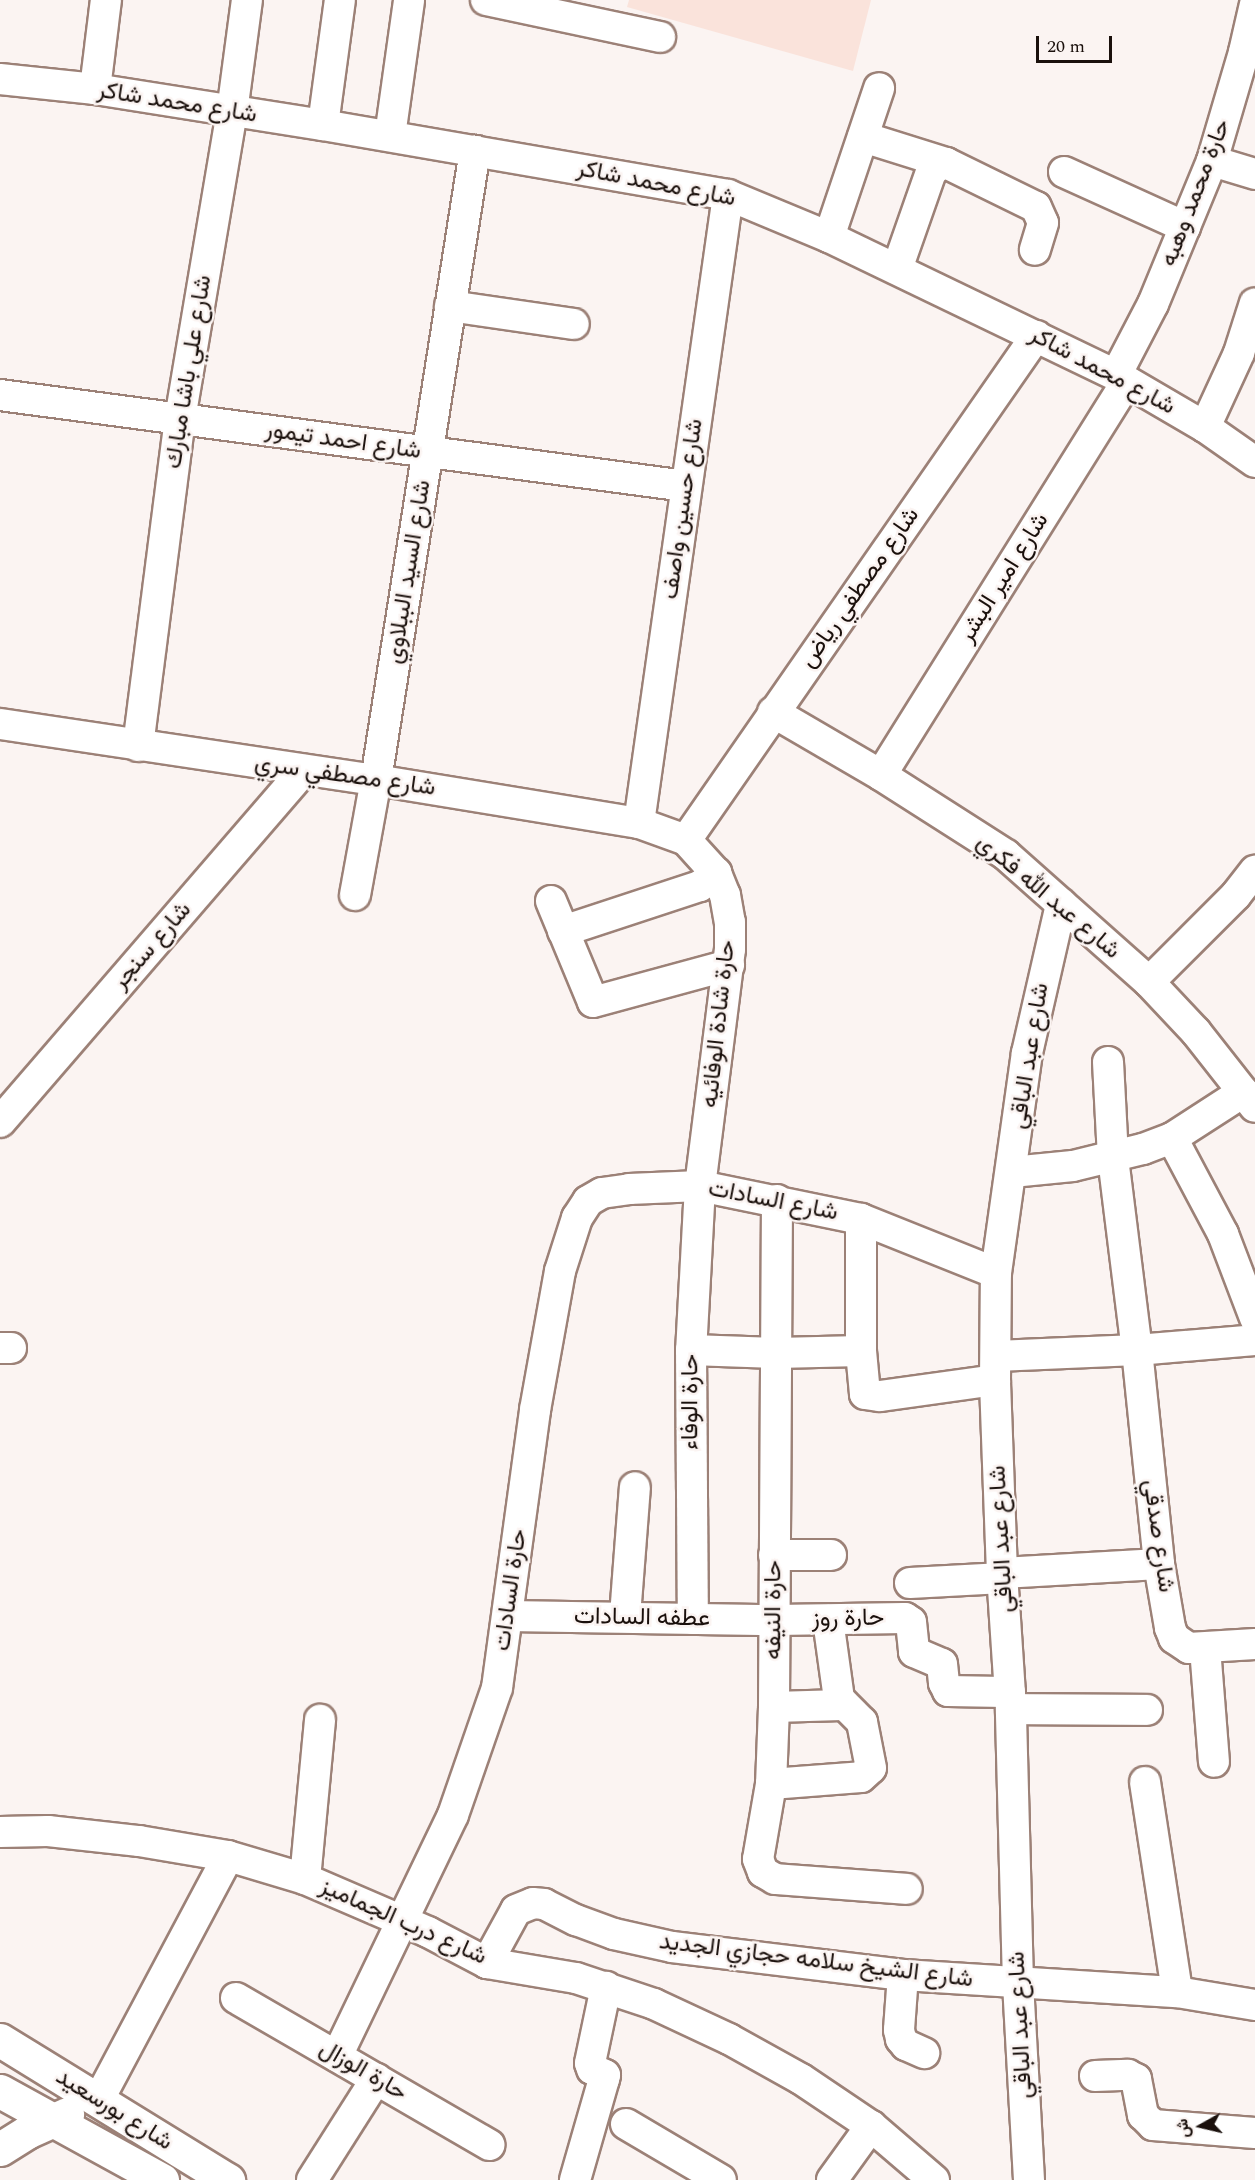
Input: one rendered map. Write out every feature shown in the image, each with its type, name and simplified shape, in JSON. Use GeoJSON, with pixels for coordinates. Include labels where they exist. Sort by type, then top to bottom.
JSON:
{"type":"FeatureCollection","features":[{"type":"Feature","properties":{"kind":"main road","name":"شارع بورسعيد"},"geometry":{"type":"LineString","coordinates":[[0,2040],[228,2180]]}},
{"type":"Feature","properties":{"kind":"main road","name":"شارع بورسعيد"},"geometry":{"type":"LineString","coordinates":[[0,2091],[162,2180]]}},
{"type":"Feature","properties":{"kind":"main road"},"geometry":{"type":"LineString","coordinates":[[0,2149],[27,2132],[99,2099]]}},
{"type":"Feature","properties":{"kind":"street"},"geometry":{"type":"LineString","coordinates":[[95,89],[106,0]]}},
{"type":"Feature","properties":{"kind":"street","name":"شارع علي باشا مبارك"},"geometry":{"type":"LineString","coordinates":[[138,746],[180,419],[232,112],[247,0]]}},
{"type":"Feature","properties":{"kind":"street"},"geometry":{"type":"LineString","coordinates":[[323,125],[340,0]]}},
{"type":"Feature","properties":{"kind":"street"},"geometry":{"type":"LineString","coordinates":[[390,136],[409,0]]}},
{"type":"Feature","properties":{"kind":"street"},"geometry":{"type":"LineString","coordinates":[[486,0],[596,11],[660,37]]}},
{"type":"Feature","properties":{"kind":"street","name":"حارة محمد وهبه"},"geometry":{"type":"LineString","coordinates":[[1122,378],[1212,161],[1244,52],[1255,4]]}},
{"type":"Feature","properties":{"kind":"street","name":"شارع محمد شاكر"},"geometry":{"type":"LineString","coordinates":[[0,79],[95,89],[323,125],[728,195],[829,237],[1122,378],[1205,427],[1255,462]]}},
{"type":"Feature","properties":{"kind":"street"},"geometry":{"type":"LineString","coordinates":[[829,237],[879,88]]}},
{"type":"Feature","properties":{"kind":"street"},"geometry":{"type":"LineString","coordinates":[[863,136],[946,163],[1036,207],[1043,223],[1035,250]]}},
{"type":"Feature","properties":{"kind":"street","name":"شارع السيد الببلاوي"},"geometry":{"type":"LineString","coordinates":[[355,895],[376,780],[475,151]]}},
{"type":"Feature","properties":{"kind":"street"},"geometry":{"type":"LineString","coordinates":[[1212,161],[1255,174]]}},
{"type":"Feature","properties":{"kind":"street"},"geometry":{"type":"LineString","coordinates":[[897,269],[931,172],[936,165],[946,163]]}},
{"type":"Feature","properties":{"kind":"street"},"geometry":{"type":"LineString","coordinates":[[1064,171],[1185,227]]}},
{"type":"Feature","properties":{"kind":"street","name":"شارع حسين واصف"},"geometry":{"type":"LineString","coordinates":[[639,823],[728,195]]}},
{"type":"Feature","properties":{"kind":"street"},"geometry":{"type":"LineString","coordinates":[[1205,427],[1239,353],[1255,303]]}},
{"type":"Feature","properties":{"kind":"street"},"geometry":{"type":"LineString","coordinates":[[450,306],[574,324]]}},
{"type":"Feature","properties":{"kind":"street","name":"شارع مصطفي رياض"},"geometry":{"type":"LineString","coordinates":[[686,840],[1036,336]]}},
{"type":"Feature","properties":{"kind":"street","name":"شارع امير البشر"},"geometry":{"type":"LineString","coordinates":[[881,775],[1122,378]]}},
{"type":"Feature","properties":{"kind":"street","name":"شارع احمد تيمور"},"geometry":{"type":"LineString","coordinates":[[0,395],[686,486]]}},
{"type":"Feature","properties":{"kind":"street","name":"شارع عبد الله فكري"},"geometry":{"type":"LineString","coordinates":[[773,712],[881,775],[1006,855],[1149,982],[1196,1032],[1249,1100]]}},
{"type":"Feature","properties":{"kind":"street","name":"شارع مصطفي سري"},"geometry":{"type":"LineString","coordinates":[[0,724],[376,780],[639,823],[686,840]]}},
{"type":"Feature","properties":{"kind":"street","name":"شارع سنجر"},"geometry":{"type":"LineString","coordinates":[[0,1122],[304,771]]}},
{"type":"Feature","properties":{"kind":"street","name":"حارة شادة الوفائيه"},"geometry":{"type":"LineString","coordinates":[[686,840],[716,873],[725,896],[730,922],[729,965],[700,1186]]}},
{"type":"Feature","properties":{"kind":"street"},"geometry":{"type":"LineString","coordinates":[[1149,982],[1236,895],[1255,871]]}},
{"type":"Feature","properties":{"kind":"street"},"geometry":{"type":"LineString","coordinates":[[563,931],[700,886],[716,873]]}},
{"type":"Feature","properties":{"kind":"street"},"geometry":{"type":"LineString","coordinates":[[551,901],[593,1002],[729,965]]}},
{"type":"Feature","properties":{"kind":"street","name":"شارع عبد الباقي"},"geometry":{"type":"LineString","coordinates":[[1029,2180],[1018,1983],[1010,1700],[1002,1576],[996,1368],[996,1273],[1027,1053],[1061,904]]}},
{"type":"Feature","properties":{"kind":"street","name":"شارع صدقي"},"geometry":{"type":"LineString","coordinates":[[1108,1062],[1113,1158],[1137,1350],[1159,1564],[1174,1638],[1189,1648],[1255,1644]]}},
{"type":"Feature","properties":{"kind":"street"},"geometry":{"type":"LineString","coordinates":[[1012,1172],[1073,1166],[1113,1158],[1172,1138],[1249,1100]]}},
{"type":"Feature","properties":{"kind":"street"},"geometry":{"type":"LineString","coordinates":[[1172,1138],[1223,1234],[1255,1318]]}},
{"type":"Feature","properties":{"kind":"street","name":"شارع السادات"},"geometry":{"type":"LineString","coordinates":[[569,1244],[577,1218],[588,1201],[602,1193],[700,1186],[861,1219],[996,1273]]}},
{"type":"Feature","properties":{"kind":"street","name":"حارة الوفاء"},"geometry":{"type":"LineString","coordinates":[[693,1619],[691,1350],[700,1186]]}},
{"type":"Feature","properties":{"kind":"street","name":"حارة النيفه"},"geometry":{"type":"LineString","coordinates":[[777,1200],[774,1707],[771,1784],[758,1859],[759,1866],[768,1876],[907,1889]]}},
{"type":"Feature","properties":{"kind":"street"},"geometry":{"type":"LineString","coordinates":[[861,1219],[862,1387],[865,1394],[871,1397],[996,1368],[1137,1350],[1255,1340]]}},
{"type":"Feature","properties":{"kind":"street","name":"حارة السادات"},"geometry":{"type":"LineString","coordinates":[[337,2056],[453,1815],[497,1688],[535,1410],[560,1271],[569,1244]]}},
{"type":"Feature","properties":{"kind":"street"},"geometry":{"type":"LineString","coordinates":[[691,1350],[776,1353],[861,1351]]}},
{"type":"Feature","properties":{"kind":"street"},"geometry":{"type":"LineString","coordinates":[[625,1616],[635,1487]]}},
{"type":"Feature","properties":{"kind":"street"},"geometry":{"type":"LineString","coordinates":[[774,1555],[831,1555]]}},
{"type":"Feature","properties":{"kind":"street"},"geometry":{"type":"LineString","coordinates":[[909,1583],[1159,1564]]}},
{"type":"Feature","properties":{"kind":"street","name":"عطفه السادات"},"geometry":{"type":"LineString","coordinates":[[508,1616],[776,1620]]}},
{"type":"Feature","properties":{"kind":"street","name":"حارة روز"},"geometry":{"type":"LineString","coordinates":[[776,1620],[907,1618],[911,1622],[915,1652],[942,1664],[944,1683],[948,1691],[1010,1700]]}},
{"type":"Feature","properties":{"kind":"street"},"geometry":{"type":"LineString","coordinates":[[771,1784],[861,1777],[868,1772],[871,1763],[862,1722],[842,1705],[837,1692],[828,1620]]}},
{"type":"Feature","properties":{"kind":"street"},"geometry":{"type":"LineString","coordinates":[[1205,1648],[1214,1762]]}},
{"type":"Feature","properties":{"kind":"street"},"geometry":{"type":"LineString","coordinates":[[1010,1700],[1147,1710]]}},
{"type":"Feature","properties":{"kind":"street"},"geometry":{"type":"LineString","coordinates":[[774,1707],[842,1705]]}},
{"type":"Feature","properties":{"kind":"street"},"geometry":{"type":"LineString","coordinates":[[305,1878],[320,1720]]}},
{"type":"Feature","properties":{"kind":"street"},"geometry":{"type":"LineString","coordinates":[[1145,1782],[1177,1992]]}},
{"type":"Feature","properties":{"kind":"street","name":"شارع درب الجماميز"},"geometry":{"type":"LineString","coordinates":[[0,1832],[48,1831],[138,1841],[228,1856],[305,1878],[487,1963],[576,1978],[654,2004],[729,2039],[801,2079],[871,2126],[934,2180]]}},
{"type":"Feature","properties":{"kind":"street"},"geometry":{"type":"LineString","coordinates":[[99,2099],[228,1856]]}},
{"type":"Feature","properties":{"kind":"street","name":"شارع الشيخ سلامه حجازي الجديد"},"geometry":{"type":"LineString","coordinates":[[487,1963],[516,1910],[533,1903],[544,1904],[576,1920],[614,1934],[672,1947],[903,1975],[1177,1992],[1255,2005]]}},
{"type":"Feature","properties":{"kind":"street"},"geometry":{"type":"LineString","coordinates":[[903,1975],[899,2030],[901,2038],[906,2045],[924,2053]]}},
{"type":"Feature","properties":{"kind":"street"},"geometry":{"type":"LineString","coordinates":[[575,2180],[604,2079],[604,2075],[592,2068],[590,2063],[606,1987]]}},
{"type":"Feature","properties":{"kind":"street","name":"حارة الوزال"},"geometry":{"type":"LineString","coordinates":[[236,1998],[490,2145]]}},
{"type":"Feature","properties":{"kind":"street"},"geometry":{"type":"LineString","coordinates":[[1095,2076],[1128,2075],[1136,2079],[1143,2115],[1153,2125],[1255,2133]]}},
{"type":"Feature","properties":{"kind":"street"},"geometry":{"type":"LineString","coordinates":[[312,2180],[376,2079]]}},
{"type":"Feature","properties":{"kind":"street"},"geometry":{"type":"LineString","coordinates":[[626,2124],[721,2180]]}},
{"type":"Feature","properties":{"kind":"street"},"geometry":{"type":"LineString","coordinates":[[832,2180],[871,2126]]}},
{"type":"Feature","properties":{"kind":"shaded area"},"geometry":{"type":"Polygon","coordinates":[[[629,0],[871,0],[853,71],[627,7],[629,0]]]}}]}
